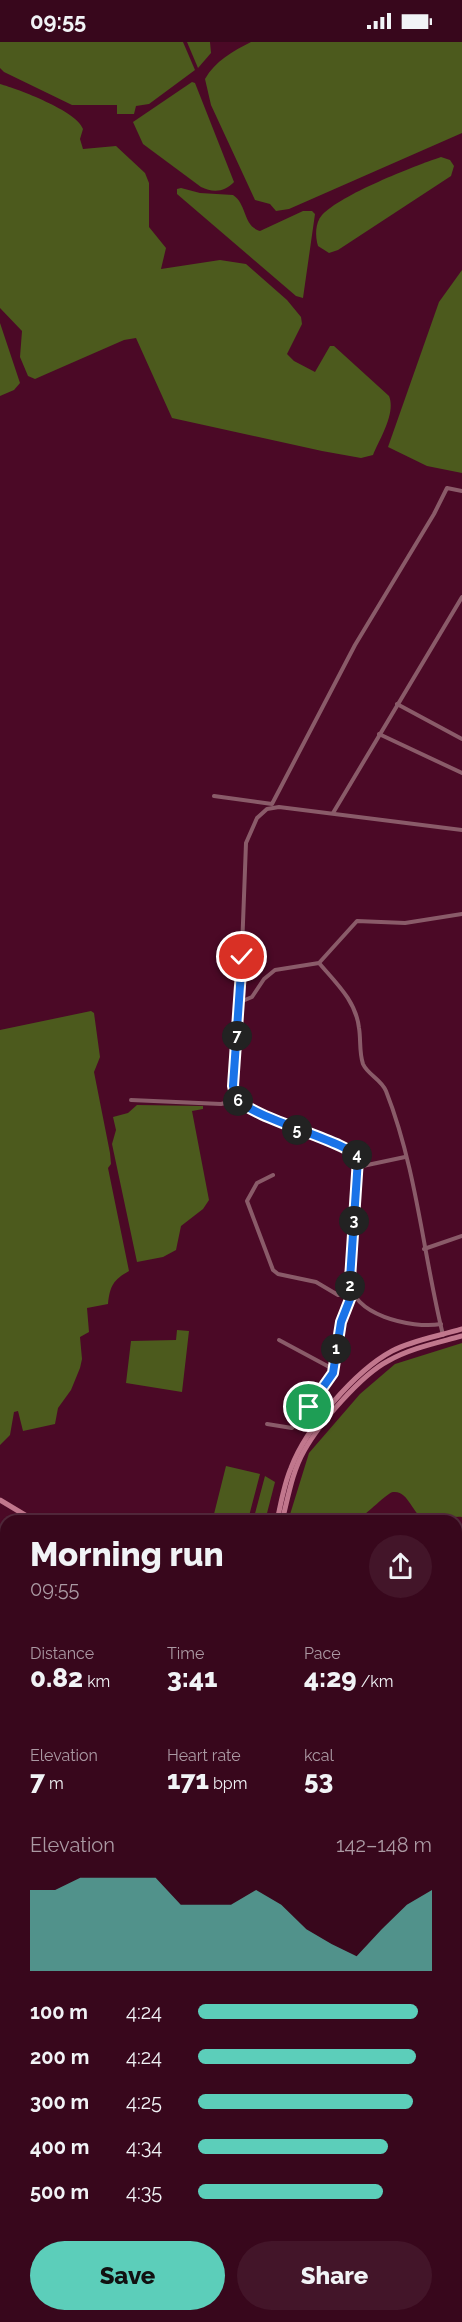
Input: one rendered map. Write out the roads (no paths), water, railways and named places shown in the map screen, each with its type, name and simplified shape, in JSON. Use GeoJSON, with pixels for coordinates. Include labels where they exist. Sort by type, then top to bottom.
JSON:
{"type":"FeatureCollection","features":[{"type":"Feature","properties":{"kind":"main road"},"geometry":{"type":"LineString","coordinates":[[284,1515],[295,1471],[304,1451],[344,1400],[385,1362],[462,1329]]}},
{"type":"Feature","properties":{"kind":"main road"},"geometry":{"type":"LineString","coordinates":[[278,1515],[290,1469],[299,1449],[343,1393],[381,1358],[394,1350],[462,1336]]}},
{"type":"Feature","properties":{"kind":"main road"},"geometry":{"type":"LineString","coordinates":[[0,1500],[24,1515]]}},
{"type":"Feature","properties":{"kind":"street"},"geometry":{"type":"LineString","coordinates":[[214,796],[272,804],[356,645],[447,488],[462,492]]}},
{"type":"Feature","properties":{"kind":"street"},"geometry":{"type":"LineString","coordinates":[[333,813],[462,597]]}},
{"type":"Feature","properties":{"kind":"street"},"geometry":{"type":"LineString","coordinates":[[397,704],[462,739]]}},
{"type":"Feature","properties":{"kind":"street"},"geometry":{"type":"LineString","coordinates":[[379,734],[462,773]]}},
{"type":"Feature","properties":{"kind":"street"},"geometry":{"type":"LineString","coordinates":[[267,1424],[289,1429],[294,1427],[324,1389],[333,1369],[341,1322],[352,1294],[350,1279],[357,1156],[350,1149],[293,1128],[237,1100],[233,1090],[240,1002],[246,843],[250,831],[262,813],[273,807],[462,830]]}},
{"type":"Feature","properties":{"kind":"street"},"geometry":{"type":"LineString","coordinates":[[240,1002],[252,997],[264,979],[275,970],[319,963],[357,921],[405,923],[462,914]]}},
{"type":"Feature","properties":{"kind":"street"},"geometry":{"type":"LineString","coordinates":[[319,963],[342,988],[355,1010],[363,1063],[386,1091],[418,1199],[424,1249],[444,1338]]}},
{"type":"Feature","properties":{"kind":"street"},"geometry":{"type":"LineString","coordinates":[[130,1100],[226,1104],[237,1100]]}},
{"type":"Feature","properties":{"kind":"street"},"geometry":{"type":"LineString","coordinates":[[357,1167],[405,1157]]}},
{"type":"Feature","properties":{"kind":"street"},"geometry":{"type":"LineString","coordinates":[[273,1175],[257,1183],[248,1201],[273,1270],[278,1274],[316,1282],[338,1295],[352,1294]]}},
{"type":"Feature","properties":{"kind":"street"},"geometry":{"type":"LineString","coordinates":[[424,1249],[462,1236]]}},
{"type":"Feature","properties":{"kind":"street"},"geometry":{"type":"LineString","coordinates":[[352,1294],[360,1303],[399,1322],[420,1325],[441,1324]]}},
{"type":"Feature","properties":{"kind":"street"},"geometry":{"type":"LineString","coordinates":[[279,1340],[333,1369]]}}]}
